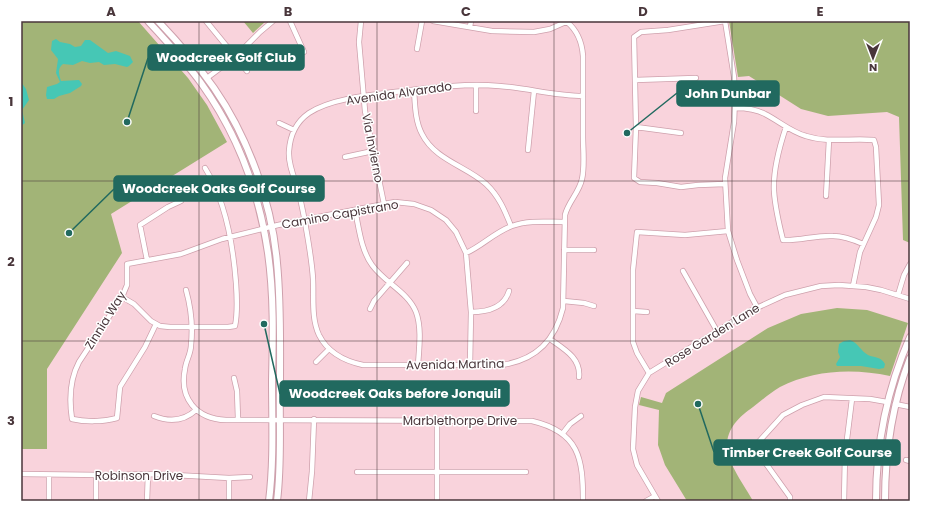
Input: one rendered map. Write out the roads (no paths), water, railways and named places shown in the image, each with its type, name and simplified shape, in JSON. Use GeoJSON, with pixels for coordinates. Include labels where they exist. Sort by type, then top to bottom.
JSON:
{"type":"FeatureCollection","features":[{"type":"Feature","properties":{"kind":"main road"},"geometry":{"type":"LineString","coordinates":[[148,21],[186,63],[201,83],[236,141],[250,177],[264,229],[272,291],[272,468],[269,501]]}},
{"type":"Feature","properties":{"kind":"main road"},"geometry":{"type":"LineString","coordinates":[[158,21],[207,78],[232,119],[250,156],[264,196],[272,227],[277,262],[279,292],[280,419],[277,501]]}},
{"type":"Feature","properties":{"kind":"main road"},"geometry":{"type":"LineString","coordinates":[[201,83],[207,78]]}},
{"type":"Feature","properties":{"kind":"main road"},"geometry":{"type":"LineString","coordinates":[[876,501],[881,430],[887,402],[898,366],[910,336]]}},
{"type":"Feature","properties":{"kind":"main road"},"geometry":{"type":"LineString","coordinates":[[885,501],[888,447],[896,404],[910,358]]}},
{"type":"Feature","properties":{"kind":"main road"},"geometry":{"type":"LineString","coordinates":[[887,402],[891,411],[886,440],[888,447]]}},
{"type":"Feature","properties":{"kind":"street"},"geometry":{"type":"LineString","coordinates":[[206,21],[247,71]]}},
{"type":"Feature","properties":{"kind":"street"},"geometry":{"type":"LineString","coordinates":[[207,78],[235,57],[273,21]]}},
{"type":"Feature","properties":{"kind":"street"},"geometry":{"type":"LineString","coordinates":[[290,21],[304,52]]}},
{"type":"Feature","properties":{"kind":"street","name":"Via Invierno"},"geometry":{"type":"LineString","coordinates":[[361,21],[359,42],[366,119],[384,204]]}},
{"type":"Feature","properties":{"kind":"street"},"geometry":{"type":"LineString","coordinates":[[417,49],[422,21]]}},
{"type":"Feature","properties":{"kind":"street"},"geometry":{"type":"LineString","coordinates":[[433,21],[501,32],[534,32],[550,29],[568,21]]}},
{"type":"Feature","properties":{"kind":"street"},"geometry":{"type":"LineString","coordinates":[[470,27],[471,21]]}},
{"type":"Feature","properties":{"kind":"street","name":"Avenida Martina"},"geometry":{"type":"LineString","coordinates":[[305,220],[311,263],[314,317],[320,337],[329,349],[342,358],[363,364],[502,365],[519,361],[534,353],[550,339],[559,323],[564,301],[564,222],[566,209],[579,187],[582,176],[582,43],[577,32],[568,21]]}},
{"type":"Feature","properties":{"kind":"street"},"geometry":{"type":"LineString","coordinates":[[725,184],[681,187],[640,182],[634,178],[636,127],[634,37],[641,32],[668,30],[725,21],[734,82],[735,108],[725,184],[728,231],[737,260],[750,294],[757,307]]}},
{"type":"Feature","properties":{"kind":"street"},"geometry":{"type":"LineString","coordinates":[[635,80],[696,78]]}},
{"type":"Feature","properties":{"kind":"street","name":"Avenida Alvarado"},"geometry":{"type":"LineString","coordinates":[[305,220],[289,161],[290,143],[294,130],[302,119],[314,110],[328,104],[364,96],[448,86],[502,86],[558,95],[583,96]]}},
{"type":"Feature","properties":{"kind":"street"},"geometry":{"type":"LineString","coordinates":[[476,86],[476,111]]}},
{"type":"Feature","properties":{"kind":"street"},"geometry":{"type":"LineString","coordinates":[[414,90],[418,124],[426,142],[439,154],[486,184],[500,201],[511,226]]}},
{"type":"Feature","properties":{"kind":"street"},"geometry":{"type":"LineString","coordinates":[[528,150],[534,91]]}},
{"type":"Feature","properties":{"kind":"street"},"geometry":{"type":"LineString","coordinates":[[735,108],[755,110],[766,114],[786,127],[804,136],[828,140],[874,140],[876,147],[879,204],[876,217],[860,252],[853,286]]}},
{"type":"Feature","properties":{"kind":"street"},"geometry":{"type":"LineString","coordinates":[[280,123],[294,130]]}},
{"type":"Feature","properties":{"kind":"street"},"geometry":{"type":"LineString","coordinates":[[636,127],[682,133]]}},
{"type":"Feature","properties":{"kind":"street"},"geometry":{"type":"LineString","coordinates":[[786,127],[774,182],[782,240],[791,241],[833,236],[847,238],[863,244]]}},
{"type":"Feature","properties":{"kind":"street"},"geometry":{"type":"LineString","coordinates":[[826,196],[828,140]]}},
{"type":"Feature","properties":{"kind":"street"},"geometry":{"type":"LineString","coordinates":[[345,157],[373,151]]}},
{"type":"Feature","properties":{"kind":"street"},"geometry":{"type":"LineString","coordinates":[[122,297],[134,304],[143,315],[156,324],[170,327],[235,326],[237,318],[236,292],[230,237],[216,188],[205,168]]}},
{"type":"Feature","properties":{"kind":"street"},"geometry":{"type":"LineString","coordinates":[[147,260],[140,225],[168,206],[181,201]]}},
{"type":"Feature","properties":{"kind":"street","name":"Camino Capistrano"},"geometry":{"type":"LineString","coordinates":[[264,229],[384,204],[414,204],[431,210],[446,220],[451,226],[466,253],[471,312],[470,365]]}},
{"type":"Feature","properties":{"kind":"street"},"geometry":{"type":"LineString","coordinates":[[355,210],[366,255],[372,265],[389,283],[408,299],[416,314],[419,332],[418,365]]}},
{"type":"Feature","properties":{"kind":"street"},"geometry":{"type":"LineString","coordinates":[[466,253],[511,226],[536,222],[564,222]]}},
{"type":"Feature","properties":{"kind":"street","name":"Zinnia Way"},"geometry":{"type":"LineString","coordinates":[[156,324],[145,347],[120,387],[117,418],[102,420],[72,419],[71,390],[74,371],[122,297],[126,285],[127,264],[181,254],[214,241],[264,229]]}},
{"type":"Feature","properties":{"kind":"street"},"geometry":{"type":"LineString","coordinates":[[649,373],[636,353],[633,342],[633,270],[637,232],[685,235],[728,231]]}},
{"type":"Feature","properties":{"kind":"street"},"geometry":{"type":"LineString","coordinates":[[564,250],[594,250]]}},
{"type":"Feature","properties":{"kind":"street"},"geometry":{"type":"LineString","coordinates":[[370,309],[374,301],[407,263]]}},
{"type":"Feature","properties":{"kind":"street"},"geometry":{"type":"LineString","coordinates":[[898,294],[910,264]]}},
{"type":"Feature","properties":{"kind":"street"},"geometry":{"type":"LineString","coordinates":[[683,271],[717,331]]}},
{"type":"Feature","properties":{"kind":"street","name":"Rose Garden Lane"},"geometry":{"type":"LineString","coordinates":[[658,501],[637,465],[633,449],[634,407],[638,392],[649,373],[757,307],[785,295],[821,286],[839,285],[866,287],[898,294],[910,300]]}},
{"type":"Feature","properties":{"kind":"street"},"geometry":{"type":"LineString","coordinates":[[154,416],[162,419],[179,420],[187,417],[196,410],[187,398],[184,390],[183,379],[185,367],[190,354],[191,327],[190,308],[186,290]]}},
{"type":"Feature","properties":{"kind":"street"},"geometry":{"type":"LineString","coordinates":[[471,312],[490,310],[498,306],[505,301],[509,291]]}},
{"type":"Feature","properties":{"kind":"street"},"geometry":{"type":"LineString","coordinates":[[564,301],[584,303],[594,306]]}},
{"type":"Feature","properties":{"kind":"street"},"geometry":{"type":"LineString","coordinates":[[633,311],[647,312]]}},
{"type":"Feature","properties":{"kind":"street"},"geometry":{"type":"LineString","coordinates":[[550,339],[574,358],[579,367],[579,378]]}},
{"type":"Feature","properties":{"kind":"street"},"geometry":{"type":"LineString","coordinates":[[316,362],[329,349]]}},
{"type":"Feature","properties":{"kind":"street"},"geometry":{"type":"LineString","coordinates":[[234,378],[237,391],[238,419]]}},
{"type":"Feature","properties":{"kind":"street"},"geometry":{"type":"LineString","coordinates":[[790,501],[790,497],[754,446],[783,415],[802,405],[824,397],[870,399],[887,402]]}},
{"type":"Feature","properties":{"kind":"street"},"geometry":{"type":"LineString","coordinates":[[844,501],[845,455],[852,399]]}},
{"type":"Feature","properties":{"kind":"street"},"geometry":{"type":"LineString","coordinates":[[896,404],[910,407]]}},
{"type":"Feature","properties":{"kind":"street","name":"Marblethorpe Drive"},"geometry":{"type":"LineString","coordinates":[[196,410],[212,418],[238,419],[532,421],[548,425],[563,433],[573,445],[580,459],[583,474],[584,501]]}},
{"type":"Feature","properties":{"kind":"street"},"geometry":{"type":"LineString","coordinates":[[563,433],[570,424],[580,416]]}},
{"type":"Feature","properties":{"kind":"street"},"geometry":{"type":"LineString","coordinates":[[309,501],[314,420]]}},
{"type":"Feature","properties":{"kind":"street"},"geometry":{"type":"LineString","coordinates":[[437,420],[437,501]]}},
{"type":"Feature","properties":{"kind":"street"},"geometry":{"type":"LineString","coordinates":[[823,451],[845,455]]}},
{"type":"Feature","properties":{"kind":"street"},"geometry":{"type":"LineString","coordinates":[[357,472],[526,472]]}},
{"type":"Feature","properties":{"kind":"street","name":"Robinson Drive"},"geometry":{"type":"LineString","coordinates":[[21,474],[148,474],[229,478],[250,477]]}},
{"type":"Feature","properties":{"kind":"street"},"geometry":{"type":"LineString","coordinates":[[49,474],[49,501]]}},
{"type":"Feature","properties":{"kind":"street"},"geometry":{"type":"LineString","coordinates":[[147,501],[148,474]]}},
{"type":"Feature","properties":{"kind":"street"},"geometry":{"type":"LineString","coordinates":[[96,475],[96,501]]}},
{"type":"Feature","properties":{"kind":"street"},"geometry":{"type":"LineString","coordinates":[[229,478],[229,501]]}},
{"type":"Feature","properties":{"kind":"street"},"geometry":{"type":"LineString","coordinates":[[646,501],[655,496]]}},
{"type":"Feature","properties":{"kind":"place","name":"Woodcreek Golf Club"},"geometry":{"type":"Point","coordinates":[127,122]}},
{"type":"Feature","properties":{"kind":"place","name":"John Dunbar"},"geometry":{"type":"Point","coordinates":[627,133]}},
{"type":"Feature","properties":{"kind":"place","name":"Woodcreek Oaks Golf Course"},"geometry":{"type":"Point","coordinates":[69,233]}},
{"type":"Feature","properties":{"kind":"place","name":"Woodcreek Oaks before Jonquil"},"geometry":{"type":"Point","coordinates":[264,324]}},
{"type":"Feature","properties":{"kind":"place","name":"Timber Creek Golf Course"},"geometry":{"type":"Point","coordinates":[698,404]}}]}
